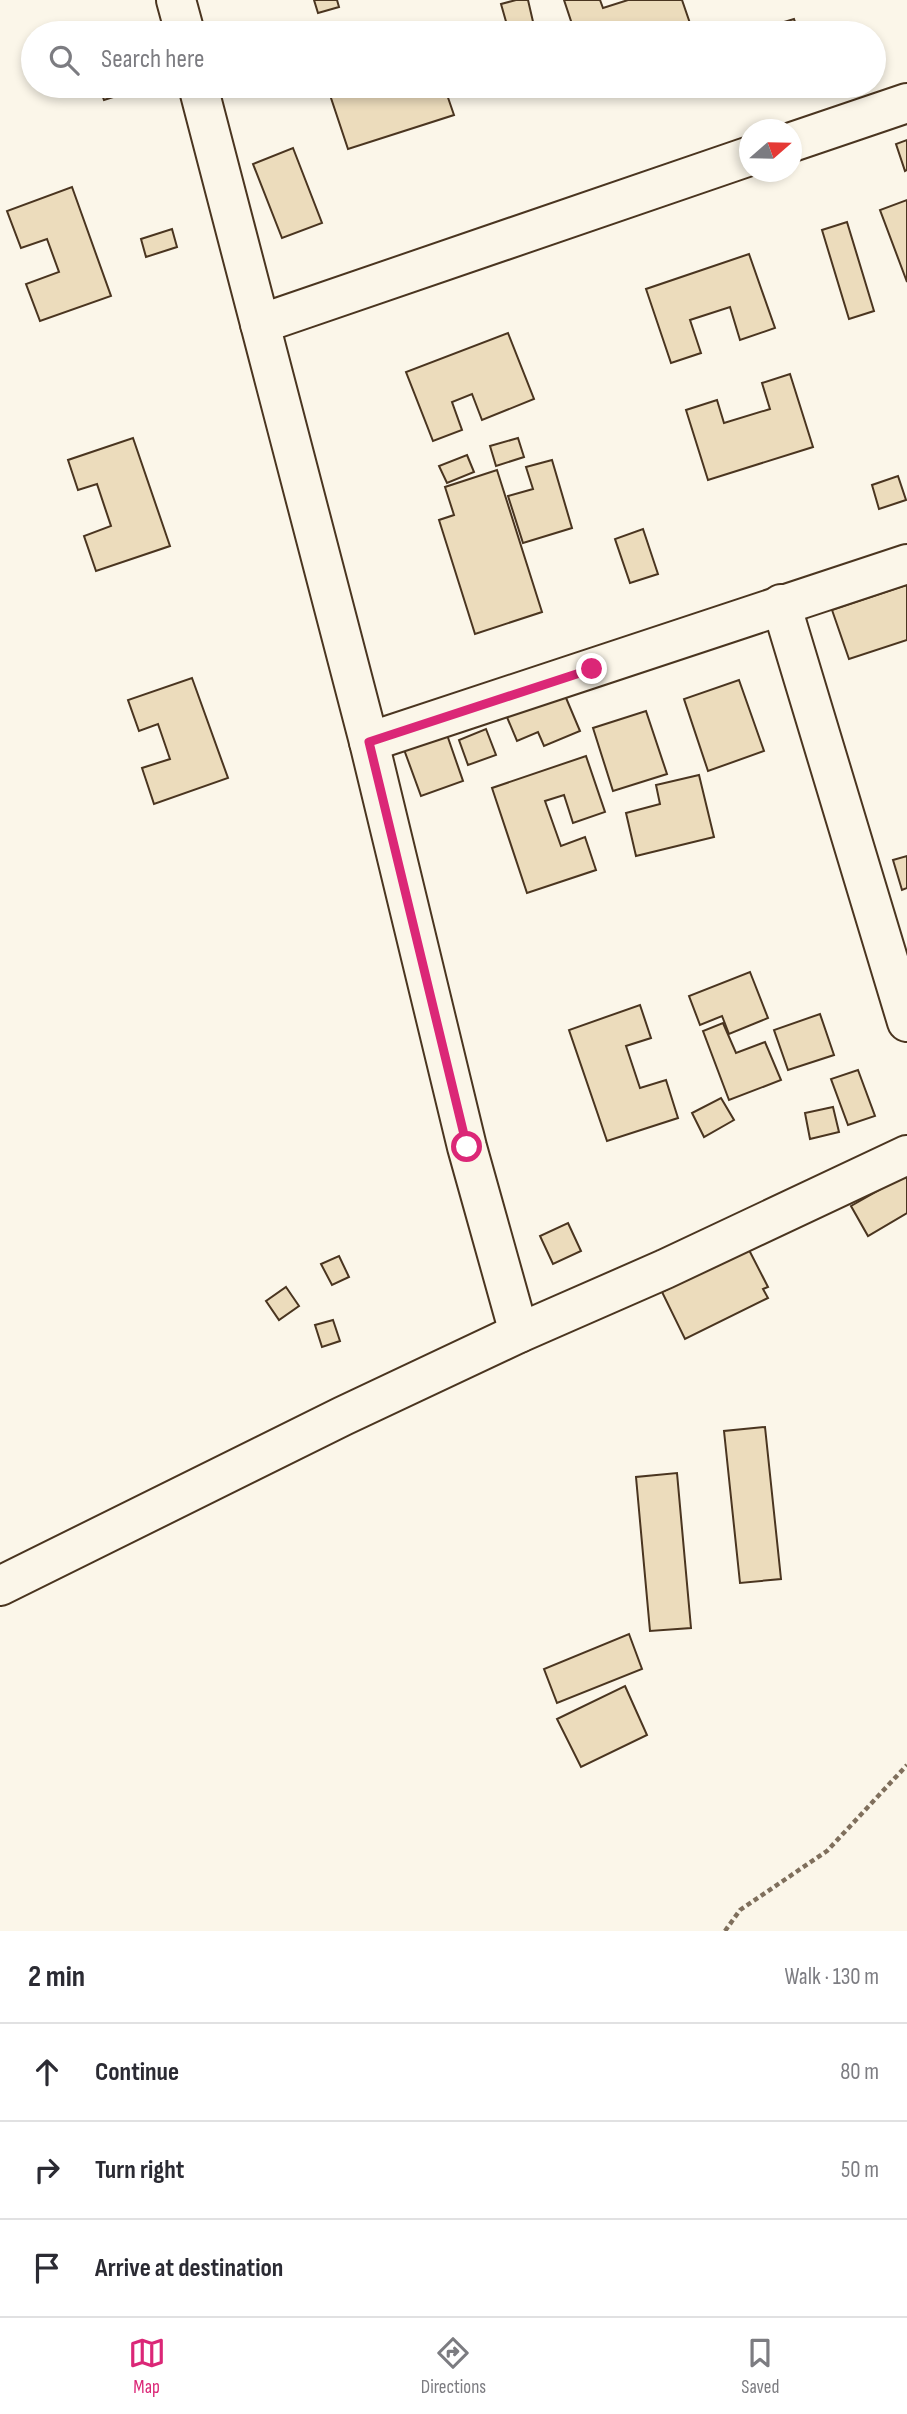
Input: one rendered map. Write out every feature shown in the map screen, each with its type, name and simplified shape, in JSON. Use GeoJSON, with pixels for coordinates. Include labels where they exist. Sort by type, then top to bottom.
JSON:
{"type":"FeatureCollection","features":[{"type":"Feature","properties":{"kind":"street"},"geometry":{"type":"LineString","coordinates":[[176,0],[182,21]]}},
{"type":"Feature","properties":{"kind":"street"},"geometry":{"type":"LineString","coordinates":[[201,98],[369,742],[467,1147],[519,1333]]}},
{"type":"Feature","properties":{"kind":"street"},"geometry":{"type":"LineString","coordinates":[[802,139],[907,103]]}},
{"type":"Feature","properties":{"kind":"street"},"geometry":{"type":"LineString","coordinates":[[260,324],[739,160]]}},
{"type":"Feature","properties":{"kind":"street"},"geometry":{"type":"LineString","coordinates":[[369,742],[907,564]]}},
{"type":"Feature","properties":{"kind":"street"},"geometry":{"type":"LineString","coordinates":[[781,604],[907,1022]]}},
{"type":"Feature","properties":{"kind":"street"},"geometry":{"type":"LineString","coordinates":[[0,1586],[343,1416],[519,1333],[666,1269],[907,1155]]}},
{"type":"Feature","properties":{"kind":"path"},"geometry":{"type":"LineString","coordinates":[[725,1931],[740,1910],[827,1852],[907,1765]]}},
{"type":"Feature","properties":{"kind":"building"},"geometry":{"type":"Polygon","coordinates":[[[314,0],[337,0],[339,7],[318,13],[314,0]]]}},
{"type":"Feature","properties":{"kind":"building"},"geometry":{"type":"Polygon","coordinates":[[[528,0],[533,21],[506,21],[501,4],[528,0]]]}},
{"type":"Feature","properties":{"kind":"building"},"geometry":{"type":"Polygon","coordinates":[[[564,0],[600,0],[603,8],[628,0],[682,0],[689,21],[571,21],[564,0]]]}},
{"type":"Feature","properties":{"kind":"building"},"geometry":{"type":"Polygon","coordinates":[[[331,98],[448,98],[454,115],[348,149],[331,98]]]}},
{"type":"Feature","properties":{"kind":"building"},"geometry":{"type":"Polygon","coordinates":[[[907,140],[907,170],[905,171],[896,144],[907,140]]]}},
{"type":"Feature","properties":{"kind":"building"},"geometry":{"type":"Polygon","coordinates":[[[293,148],[322,223],[282,238],[253,164],[293,148]]]}},
{"type":"Feature","properties":{"kind":"building"},"geometry":{"type":"Polygon","coordinates":[[[72,187],[111,296],[40,321],[26,284],[59,272],[47,239],[21,248],[7,211],[72,187]]]}},
{"type":"Feature","properties":{"kind":"building"},"geometry":{"type":"Polygon","coordinates":[[[907,200],[907,282],[880,210],[907,200]]]}},
{"type":"Feature","properties":{"kind":"building"},"geometry":{"type":"Polygon","coordinates":[[[847,222],[874,311],[849,319],[822,230],[847,222]]]}},
{"type":"Feature","properties":{"kind":"building"},"geometry":{"type":"Polygon","coordinates":[[[172,229],[177,247],[146,257],[141,239],[172,229]]]}},
{"type":"Feature","properties":{"kind":"building"},"geometry":{"type":"Polygon","coordinates":[[[749,254],[775,328],[740,340],[730,307],[690,320],[701,353],[671,363],[646,289],[749,254]]]}},
{"type":"Feature","properties":{"kind":"building"},"geometry":{"type":"Polygon","coordinates":[[[508,333],[534,399],[482,420],[472,394],[452,402],[462,430],[433,441],[406,372],[508,333]]]}},
{"type":"Feature","properties":{"kind":"building"},"geometry":{"type":"Polygon","coordinates":[[[790,374],[813,447],[708,480],[686,410],[717,400],[724,423],[770,409],[762,383],[790,374]]]}},
{"type":"Feature","properties":{"kind":"building"},"geometry":{"type":"Polygon","coordinates":[[[133,438],[170,546],[96,571],[84,536],[111,526],[97,484],[78,490],[68,460],[133,438]]]}},
{"type":"Feature","properties":{"kind":"building"},"geometry":{"type":"Polygon","coordinates":[[[518,438],[524,457],[496,466],[490,446],[518,438]]]}},
{"type":"Feature","properties":{"kind":"building"},"geometry":{"type":"Polygon","coordinates":[[[467,455],[474,472],[447,483],[439,466],[467,455]]]}},
{"type":"Feature","properties":{"kind":"building"},"geometry":{"type":"Polygon","coordinates":[[[552,460],[572,528],[523,543],[508,496],[533,489],[526,467],[552,460]]]}},
{"type":"Feature","properties":{"kind":"building"},"geometry":{"type":"Polygon","coordinates":[[[497,470],[542,612],[475,634],[439,520],[454,515],[445,487],[497,470]]]}},
{"type":"Feature","properties":{"kind":"building"},"geometry":{"type":"Polygon","coordinates":[[[898,476],[906,500],[879,509],[872,485],[898,476]]]}},
{"type":"Feature","properties":{"kind":"building"},"geometry":{"type":"Polygon","coordinates":[[[643,529],[658,574],[630,583],[615,539],[643,529]]]}},
{"type":"Feature","properties":{"kind":"building"},"geometry":{"type":"Polygon","coordinates":[[[907,585],[907,640],[849,659],[832,610],[907,585]]]}},
{"type":"Feature","properties":{"kind":"building"},"geometry":{"type":"Polygon","coordinates":[[[192,678],[228,778],[154,804],[142,768],[170,759],[158,724],[139,731],[128,700],[192,678]]]}},
{"type":"Feature","properties":{"kind":"building"},"geometry":{"type":"Polygon","coordinates":[[[739,680],[764,751],[708,771],[684,699],[739,680]]]}},
{"type":"Feature","properties":{"kind":"building"},"geometry":{"type":"Polygon","coordinates":[[[561,686],[580,731],[544,746],[538,732],[517,741],[504,710],[561,686]]]}},
{"type":"Feature","properties":{"kind":"building"},"geometry":{"type":"Polygon","coordinates":[[[646,711],[667,774],[613,791],[593,728],[646,711]]]}},
{"type":"Feature","properties":{"kind":"building"},"geometry":{"type":"Polygon","coordinates":[[[445,729],[463,781],[421,796],[402,744],[445,729]]]}},
{"type":"Feature","properties":{"kind":"building"},"geometry":{"type":"Polygon","coordinates":[[[486,729],[496,755],[468,765],[459,740],[486,729]]]}},
{"type":"Feature","properties":{"kind":"building"},"geometry":{"type":"Polygon","coordinates":[[[586,756],[605,812],[573,823],[564,795],[545,801],[561,846],[585,837],[596,870],[527,893],[492,788],[586,756]]]}},
{"type":"Feature","properties":{"kind":"building"},"geometry":{"type":"Polygon","coordinates":[[[699,775],[714,837],[636,856],[626,813],[660,804],[656,785],[699,775]]]}},
{"type":"Feature","properties":{"kind":"building"},"geometry":{"type":"Polygon","coordinates":[[[907,856],[907,888],[902,890],[893,860],[907,856]]]}},
{"type":"Feature","properties":{"kind":"building"},"geometry":{"type":"Polygon","coordinates":[[[750,972],[768,1018],[729,1034],[722,1016],[700,1025],[689,996],[750,972]]]}},
{"type":"Feature","properties":{"kind":"building"},"geometry":{"type":"Polygon","coordinates":[[[640,1005],[651,1038],[626,1046],[640,1088],[666,1080],[678,1118],[607,1141],[569,1030],[640,1005]]]}},
{"type":"Feature","properties":{"kind":"building"},"geometry":{"type":"Polygon","coordinates":[[[820,1014],[834,1055],[788,1070],[774,1030],[820,1014]]]}},
{"type":"Feature","properties":{"kind":"building"},"geometry":{"type":"Polygon","coordinates":[[[723,1023],[736,1053],[765,1042],[781,1080],[729,1100],[703,1031],[723,1023]]]}},
{"type":"Feature","properties":{"kind":"building"},"geometry":{"type":"Polygon","coordinates":[[[858,1070],[875,1116],[848,1125],[831,1079],[858,1070]]]}},
{"type":"Feature","properties":{"kind":"building"},"geometry":{"type":"Polygon","coordinates":[[[721,1098],[734,1120],[704,1137],[692,1113],[721,1098]]]}},
{"type":"Feature","properties":{"kind":"building"},"geometry":{"type":"Polygon","coordinates":[[[833,1107],[839,1132],[810,1139],[805,1113],[833,1107]]]}},
{"type":"Feature","properties":{"kind":"building"},"geometry":{"type":"Polygon","coordinates":[[[907,1174],[907,1213],[868,1236],[851,1206],[907,1174]]]}},
{"type":"Feature","properties":{"kind":"building"},"geometry":{"type":"Polygon","coordinates":[[[568,1223],[581,1251],[553,1264],[540,1236],[568,1223]]]}},
{"type":"Feature","properties":{"kind":"building"},"geometry":{"type":"Polygon","coordinates":[[[748,1248],[768,1287],[763,1289],[768,1298],[685,1339],[662,1292],[748,1248]]]}},
{"type":"Feature","properties":{"kind":"building"},"geometry":{"type":"Polygon","coordinates":[[[339,1256],[349,1277],[332,1285],[321,1264],[339,1256]]]}},
{"type":"Feature","properties":{"kind":"building"},"geometry":{"type":"Polygon","coordinates":[[[286,1287],[299,1306],[279,1320],[266,1301],[286,1287]]]}},
{"type":"Feature","properties":{"kind":"building"},"geometry":{"type":"Polygon","coordinates":[[[333,1320],[340,1341],[322,1347],[315,1325],[333,1320]]]}},
{"type":"Feature","properties":{"kind":"building"},"geometry":{"type":"Polygon","coordinates":[[[765,1427],[781,1579],[740,1583],[724,1431],[765,1427]]]}},
{"type":"Feature","properties":{"kind":"building"},"geometry":{"type":"Polygon","coordinates":[[[677,1473],[691,1628],[650,1631],[636,1477],[677,1473]]]}},
{"type":"Feature","properties":{"kind":"building"},"geometry":{"type":"Polygon","coordinates":[[[629,1634],[642,1669],[557,1703],[544,1669],[629,1634]]]}},
{"type":"Feature","properties":{"kind":"building"},"geometry":{"type":"Polygon","coordinates":[[[625,1686],[647,1735],[581,1767],[557,1719],[625,1686]]]}},
{"type":"Feature","properties":{"kind":"route"},"geometry":{"type":"LineString","coordinates":[[467,1147],[369,742],[592,669]]}}]}
